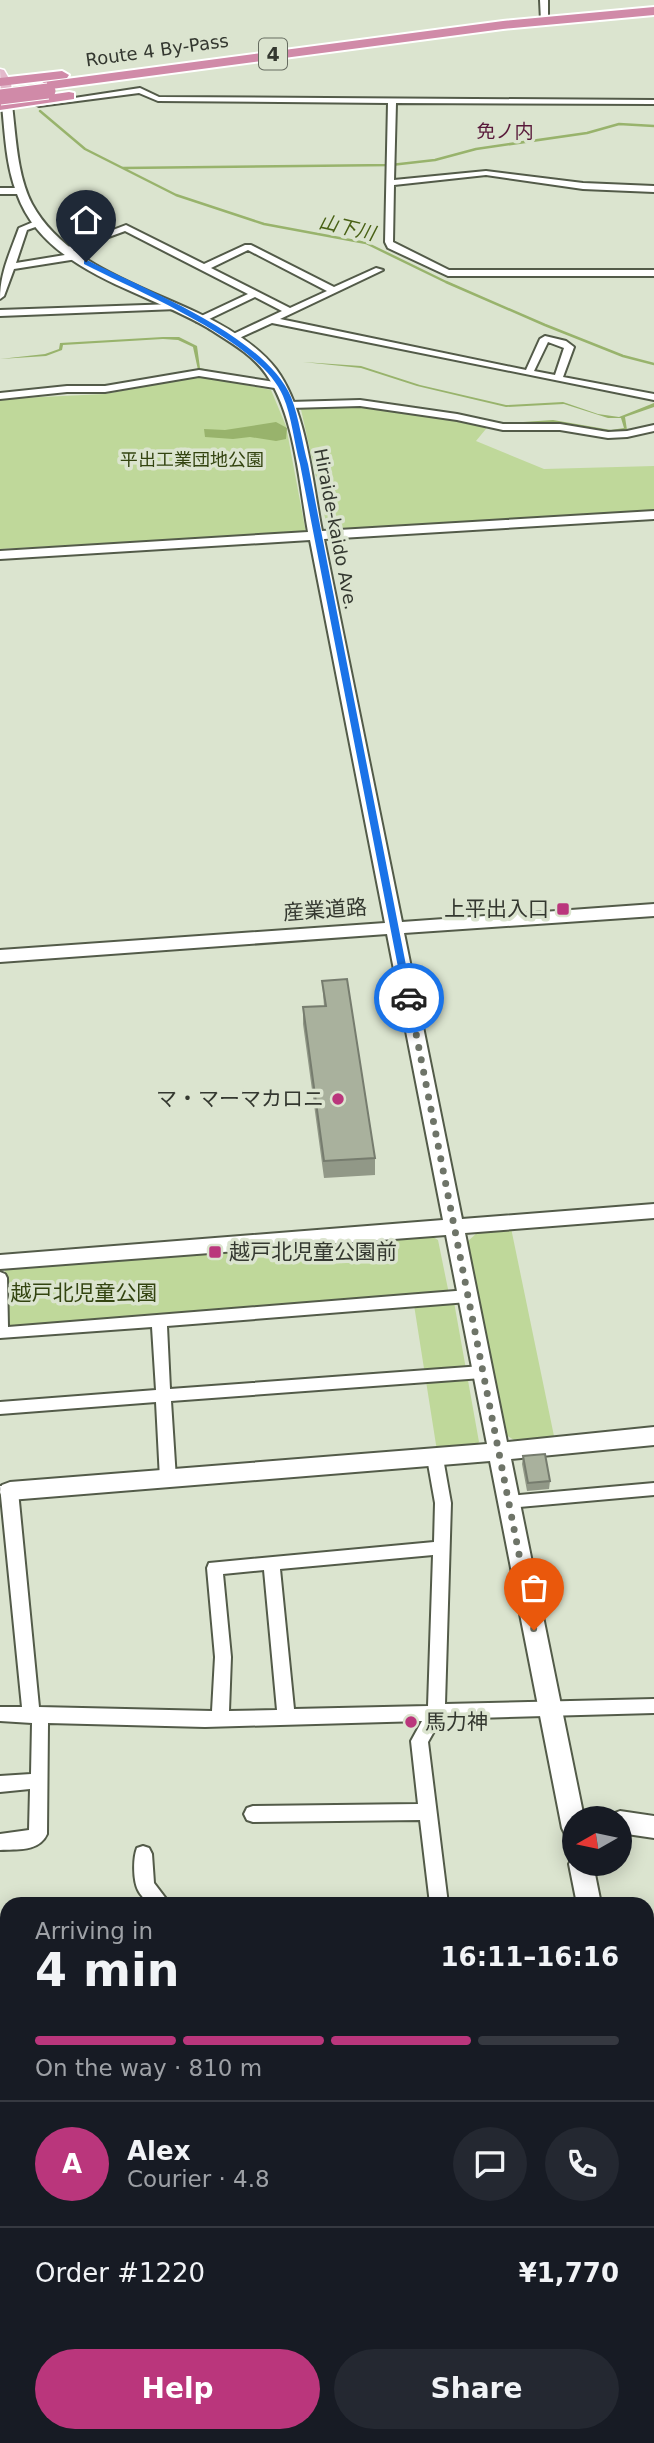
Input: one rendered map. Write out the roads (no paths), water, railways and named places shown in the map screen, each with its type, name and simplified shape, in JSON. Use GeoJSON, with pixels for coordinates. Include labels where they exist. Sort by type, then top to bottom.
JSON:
{"type":"FeatureCollection","features":[{"type":"Feature","properties":{"kind":"highway","name":"Route 4 By-Pass"},"geometry":{"type":"LineString","coordinates":[[46,88],[503,24],[654,11]]}},
{"type":"Feature","properties":{"kind":"highway","name":"Route 4 By-Pass"},"geometry":{"type":"LineString","coordinates":[[3,93],[429,39],[654,18]]}},
{"type":"Feature","properties":{"kind":"highway"},"geometry":{"type":"LineString","coordinates":[[3,93],[349,40],[503,24]]}},
{"type":"Feature","properties":{"kind":"highway"},"geometry":{"type":"LineString","coordinates":[[3,93],[429,39]]}},
{"type":"Feature","properties":{"kind":"street"},"geometry":{"type":"LineString","coordinates":[[544,0],[545,21]]}},
{"type":"Feature","properties":{"kind":"street"},"geometry":{"type":"LineString","coordinates":[[3,93],[24,106],[140,90],[158,99],[654,102]]}},
{"type":"Feature","properties":{"kind":"street","name":"Hiraide-kaido Ave."},"geometry":{"type":"LineString","coordinates":[[3,93],[22,191],[38,223],[72,253],[232,338],[268,367],[290,405],[507,1502],[550,1708],[574,1806]]}},
{"type":"Feature","properties":{"kind":"street"},"geometry":{"type":"LineString","coordinates":[[393,100],[391,246],[444,272],[654,272]]}},
{"type":"Feature","properties":{"kind":"street"},"geometry":{"type":"LineString","coordinates":[[391,183],[486,173],[583,186],[654,189]]}},
{"type":"Feature","properties":{"kind":"street"},"geometry":{"type":"LineString","coordinates":[[0,191],[22,191]]}},
{"type":"Feature","properties":{"kind":"street"},"geometry":{"type":"LineString","coordinates":[[0,296],[5,269],[23,228],[38,223]]}},
{"type":"Feature","properties":{"kind":"street"},"geometry":{"type":"LineString","coordinates":[[5,269],[72,253],[126,228],[289,312]]}},
{"type":"Feature","properties":{"kind":"street"},"geometry":{"type":"LineString","coordinates":[[203,268],[248,247],[334,290]]}},
{"type":"Feature","properties":{"kind":"street"},"geometry":{"type":"LineString","coordinates":[[232,338],[379,270]]}},
{"type":"Feature","properties":{"kind":"street"},"geometry":{"type":"LineString","coordinates":[[200,320],[256,294]]}},
{"type":"Feature","properties":{"kind":"street"},"geometry":{"type":"LineString","coordinates":[[0,313],[174,307]]}},
{"type":"Feature","properties":{"kind":"street"},"geometry":{"type":"LineString","coordinates":[[271,320],[654,397]]}},
{"type":"Feature","properties":{"kind":"street"},"geometry":{"type":"LineString","coordinates":[[529,373],[545,339],[563,342],[569,347],[558,379]]}},
{"type":"Feature","properties":{"kind":"street"},"geometry":{"type":"LineString","coordinates":[[0,396],[67,388],[105,389],[199,373],[281,386]]}},
{"type":"Feature","properties":{"kind":"street"},"geometry":{"type":"LineString","coordinates":[[290,405],[360,403],[457,416],[503,427],[560,427],[608,435],[627,435],[654,428]]}},
{"type":"Feature","properties":{"kind":"street"},"geometry":{"type":"LineString","coordinates":[[0,555],[654,515]]}},
{"type":"Feature","properties":{"kind":"street","name":"産業道路"},"geometry":{"type":"LineString","coordinates":[[0,956],[654,910]]}},
{"type":"Feature","properties":{"kind":"street"},"geometry":{"type":"LineString","coordinates":[[0,1262],[654,1211]]}},
{"type":"Feature","properties":{"kind":"street"},"geometry":{"type":"LineString","coordinates":[[0,1278],[1,1332],[468,1296]]}},
{"type":"Feature","properties":{"kind":"street"},"geometry":{"type":"LineString","coordinates":[[159,1320],[168,1479]]}},
{"type":"Feature","properties":{"kind":"street"},"geometry":{"type":"LineString","coordinates":[[0,1408],[482,1372]]}},
{"type":"Feature","properties":{"kind":"street"},"geometry":{"type":"LineString","coordinates":[[0,1842],[30,1840],[38,1834],[39,1781],[36,1716],[5,1491],[435,1458],[498,1452],[507,1448],[654,1436]]}},
{"type":"Feature","properties":{"kind":"street"},"geometry":{"type":"LineString","coordinates":[[435,1458],[443,1503],[436,1713],[419,1741],[438,1897]]}},
{"type":"Feature","properties":{"kind":"street"},"geometry":{"type":"LineString","coordinates":[[507,1502],[654,1489]]}},
{"type":"Feature","properties":{"kind":"street"},"geometry":{"type":"LineString","coordinates":[[220,1718],[223,1657],[215,1568],[441,1548]]}},
{"type":"Feature","properties":{"kind":"street"},"geometry":{"type":"LineString","coordinates":[[271,1563],[286,1717]]}},
{"type":"Feature","properties":{"kind":"street"},"geometry":{"type":"LineString","coordinates":[[0,1714],[220,1718],[654,1706]]}},
{"type":"Feature","properties":{"kind":"street"},"geometry":{"type":"LineString","coordinates":[[0,1784],[39,1781]]}},
{"type":"Feature","properties":{"kind":"street"},"geometry":{"type":"LineString","coordinates":[[253,1814],[428,1812]]}},
{"type":"Feature","properties":{"kind":"street"},"geometry":{"type":"LineString","coordinates":[[632,1824],[654,1827]]}},
{"type":"Feature","properties":{"kind":"street"},"geometry":{"type":"LineString","coordinates":[[143,1854],[145,1886],[155,1897]]}},
{"type":"Feature","properties":{"kind":"street"},"geometry":{"type":"LineString","coordinates":[[583,1876],[588,1897]]}},
{"type":"Feature","properties":{"kind":"waterway","name":"山下川"},"geometry":{"type":"LineString","coordinates":[[40,111],[85,149],[176,195],[264,224],[366,243],[446,282],[545,325],[623,356],[654,364]]}},
{"type":"Feature","properties":{"kind":"waterway"},"geometry":{"type":"LineString","coordinates":[[123,168],[391,165],[435,160],[476,149],[587,133],[619,124],[654,126]]}},
{"type":"Feature","properties":{"kind":"place","name":"上平出入口"},"geometry":{"type":"Point","coordinates":[563,909]}},
{"type":"Feature","properties":{"kind":"place","name":"マ・マーマカロニ"},"geometry":{"type":"Point","coordinates":[338,1099]}},
{"type":"Feature","properties":{"kind":"place","name":"越戸北児童公園前"},"geometry":{"type":"Point","coordinates":[215,1252]}},
{"type":"Feature","properties":{"kind":"place","name":"馬力神"},"geometry":{"type":"Point","coordinates":[411,1722]}},
{"type":"Feature","properties":{"kind":"district","name":"免ノ内"},"geometry":{"type":"Point","coordinates":[505,131]}},
{"type":"Feature","properties":{"kind":"park label","name":"平出工業団地公園"},"geometry":{"type":"Point","coordinates":[192,459]}},
{"type":"Feature","properties":{"kind":"park label","name":"越戸北児童公園"},"geometry":{"type":"Point","coordinates":[84,1293]}}]}
